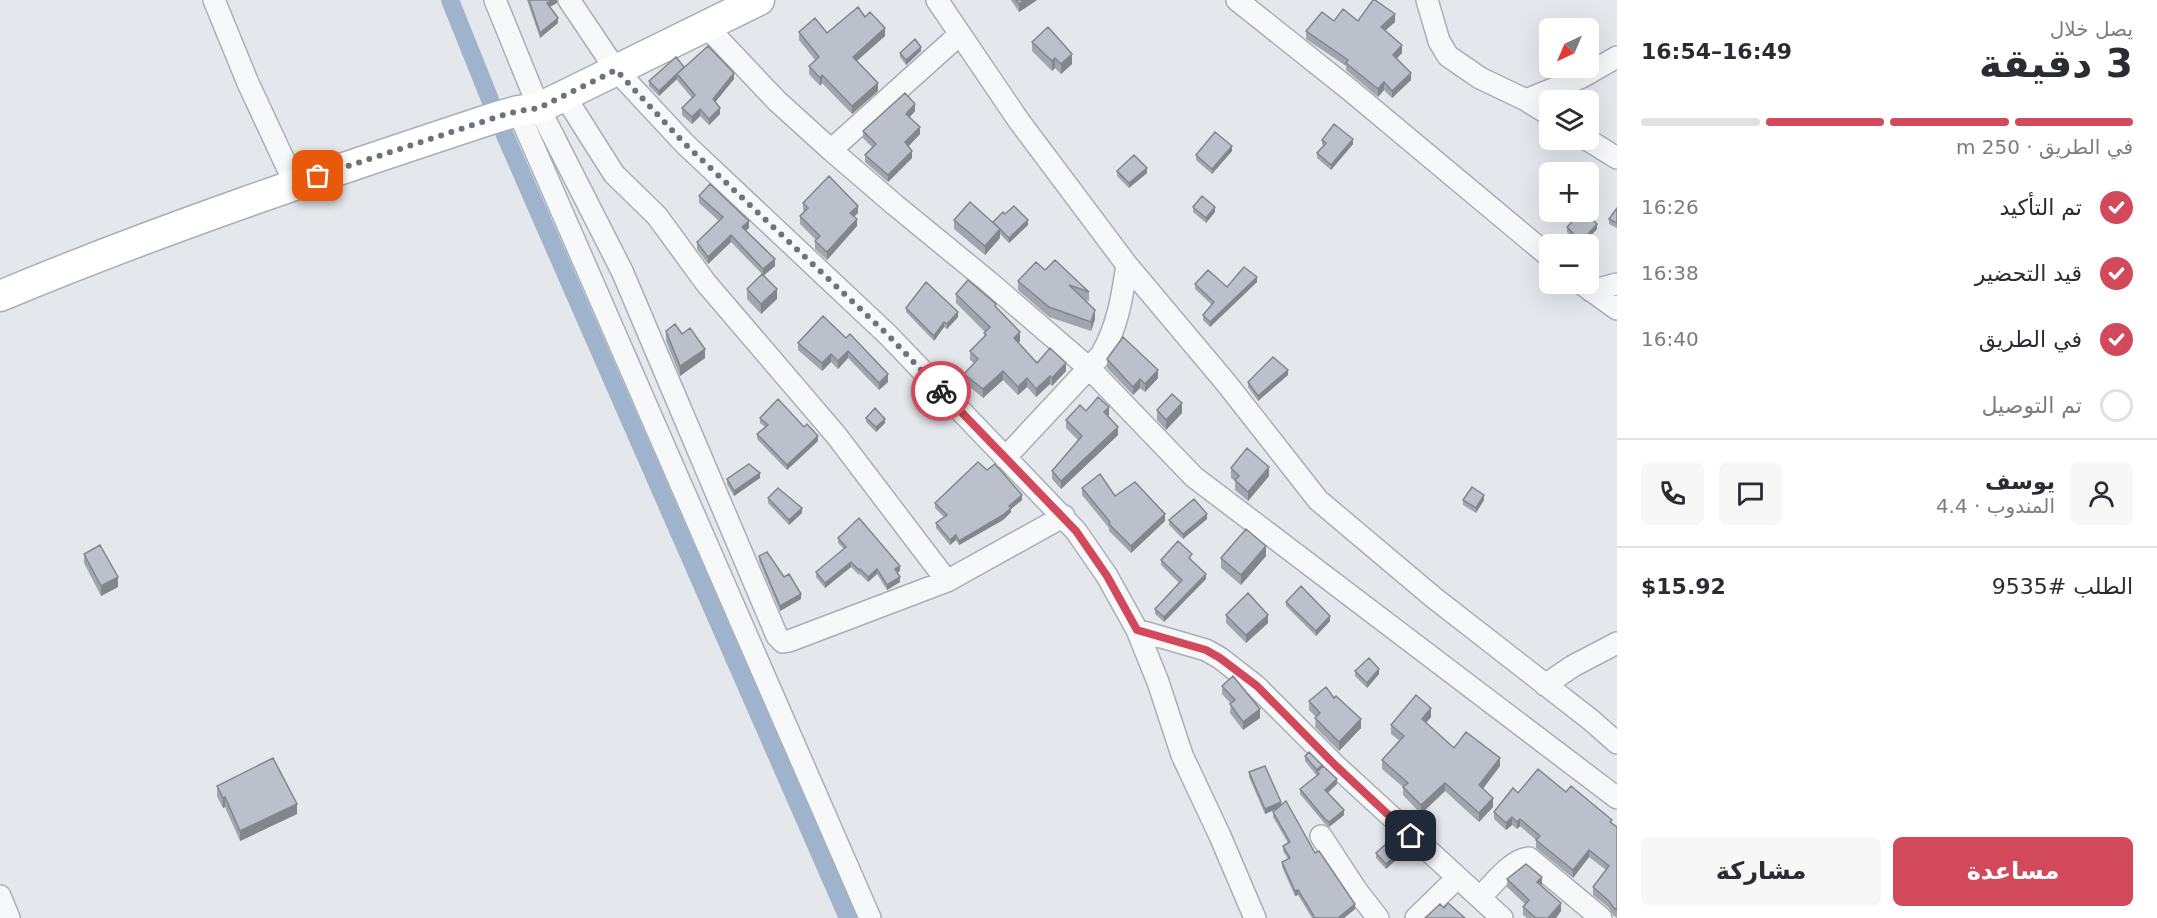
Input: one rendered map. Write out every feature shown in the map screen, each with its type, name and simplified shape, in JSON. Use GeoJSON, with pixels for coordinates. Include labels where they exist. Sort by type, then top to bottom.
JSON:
{"type":"FeatureCollection","features":[{"type":"Feature","properties":{"kind":"street"},"geometry":{"type":"LineString","coordinates":[[214,0],[248,83],[295,183]]}},
{"type":"Feature","properties":{"kind":"street"},"geometry":{"type":"LineString","coordinates":[[495,0],[540,105],[870,918]]}},
{"type":"Feature","properties":{"kind":"street"},"geometry":{"type":"LineString","coordinates":[[569,0],[616,70],[685,144],[888,335],[1076,531],[1107,576],[1137,630],[1158,682],[1182,755],[1255,918]]}},
{"type":"Feature","properties":{"kind":"street"},"geometry":{"type":"LineString","coordinates":[[0,296],[93,257],[295,183],[540,105],[759,0]]}},
{"type":"Feature","properties":{"kind":"street"},"geometry":{"type":"LineString","coordinates":[[937,0],[1019,121],[1127,265],[1227,384],[1318,500],[1433,597],[1617,743]]}},
{"type":"Feature","properties":{"kind":"street"},"geometry":{"type":"LineString","coordinates":[[1237,0],[1350,90],[1539,248]]}},
{"type":"Feature","properties":{"kind":"street"},"geometry":{"type":"LineString","coordinates":[[1427,0],[1439,41],[1448,56],[1480,78],[1539,108]]}},
{"type":"Feature","properties":{"kind":"street"},"geometry":{"type":"LineString","coordinates":[[705,25],[777,101],[831,150],[1090,369],[1194,477],[1617,798]]}},
{"type":"Feature","properties":{"kind":"street"},"geometry":{"type":"LineString","coordinates":[[831,150],[960,34]]}},
{"type":"Feature","properties":{"kind":"street"},"geometry":{"type":"LineString","coordinates":[[1526,100],[1582,78],[1617,57]]}},
{"type":"Feature","properties":{"kind":"street"},"geometry":{"type":"LineString","coordinates":[[540,105],[657,216],[706,283],[836,435],[947,581]]}},
{"type":"Feature","properties":{"kind":"street"},"geometry":{"type":"LineString","coordinates":[[540,105],[622,271],[777,636],[783,642],[947,581],[1064,516]]}},
{"type":"Feature","properties":{"kind":"street"},"geometry":{"type":"LineString","coordinates":[[1599,147],[1617,158]]}},
{"type":"Feature","properties":{"kind":"street"},"geometry":{"type":"LineString","coordinates":[[1005,458],[1090,369],[1111,338],[1120,310],[1127,265]]}},
{"type":"Feature","properties":{"kind":"street"},"geometry":{"type":"LineString","coordinates":[[1599,286],[1617,284]]}},
{"type":"Feature","properties":{"kind":"street"},"geometry":{"type":"LineString","coordinates":[[1596,294],[1617,309]]}},
{"type":"Feature","properties":{"kind":"street"},"geometry":{"type":"LineString","coordinates":[[1137,630],[1206,650],[1257,686],[1335,765],[1502,918]]}},
{"type":"Feature","properties":{"kind":"street"},"geometry":{"type":"LineString","coordinates":[[1545,685],[1617,643]]}},
{"type":"Feature","properties":{"kind":"street"},"geometry":{"type":"LineString","coordinates":[[1321,836],[1357,891],[1378,918]]}},
{"type":"Feature","properties":{"kind":"street"},"geometry":{"type":"LineString","coordinates":[[1480,898],[1508,869],[1523,858],[1529,858],[1601,918]]}},
{"type":"Feature","properties":{"kind":"street"},"geometry":{"type":"LineString","coordinates":[[1416,918],[1457,878]]}},
{"type":"Feature","properties":{"kind":"street"},"geometry":{"type":"LineString","coordinates":[[0,896],[9,918]]}},
{"type":"Feature","properties":{"kind":"building"},"geometry":{"type":"Polygon","coordinates":[[[529,0],[553,0],[547,3],[558,18],[540,33],[529,0]]]}},
{"type":"Feature","properties":{"kind":"building"},"geometry":{"type":"Polygon","coordinates":[[[1373,0],[1395,14],[1381,27],[1402,45],[1393,55],[1411,73],[1392,91],[1384,82],[1378,89],[1346,63],[1348,60],[1306,31],[1322,12],[1334,21],[1343,9],[1358,21],[1373,0]]]}},
{"type":"Feature","properties":{"kind":"building"},"geometry":{"type":"Polygon","coordinates":[[[858,7],[865,17],[870,12],[885,28],[853,57],[878,83],[852,106],[822,75],[820,78],[809,66],[819,57],[799,32],[815,18],[827,33],[858,7]]]}},
{"type":"Feature","properties":{"kind":"building"},"geometry":{"type":"Polygon","coordinates":[[[1048,27],[1072,54],[1061,64],[1055,58],[1052,61],[1032,42],[1048,27]]]}},
{"type":"Feature","properties":{"kind":"building"},"geometry":{"type":"Polygon","coordinates":[[[915,39],[921,47],[906,60],[900,53],[915,39]]]}},
{"type":"Feature","properties":{"kind":"building"},"geometry":{"type":"Polygon","coordinates":[[[708,46],[734,73],[713,99],[720,108],[709,119],[700,109],[692,117],[682,108],[695,95],[677,74],[708,46]]]}},
{"type":"Feature","properties":{"kind":"building"},"geometry":{"type":"Polygon","coordinates":[[[676,57],[684,67],[659,91],[649,81],[676,57]]]}},
{"type":"Feature","properties":{"kind":"building"},"geometry":{"type":"Polygon","coordinates":[[[905,93],[915,104],[906,114],[920,127],[905,142],[912,151],[888,175],[865,155],[876,144],[863,131],[905,93]]]}},
{"type":"Feature","properties":{"kind":"building"},"geometry":{"type":"Polygon","coordinates":[[[1334,124],[1353,139],[1331,165],[1317,153],[1326,143],[1322,140],[1334,124]]]}},
{"type":"Feature","properties":{"kind":"building"},"geometry":{"type":"Polygon","coordinates":[[[1215,132],[1232,146],[1212,169],[1196,155],[1215,132]]]}},
{"type":"Feature","properties":{"kind":"building"},"geometry":{"type":"Polygon","coordinates":[[[1134,155],[1147,168],[1129,183],[1117,171],[1134,155]]]}},
{"type":"Feature","properties":{"kind":"building"},"geometry":{"type":"Polygon","coordinates":[[[829,176],[858,206],[850,213],[857,219],[827,252],[815,241],[820,236],[800,216],[808,208],[803,203],[829,176]]]}},
{"type":"Feature","properties":{"kind":"building"},"geometry":{"type":"Polygon","coordinates":[[[710,184],[749,221],[742,227],[775,259],[763,269],[731,235],[708,257],[697,242],[723,217],[699,196],[710,184]]]}},
{"type":"Feature","properties":{"kind":"building"},"geometry":{"type":"Polygon","coordinates":[[[1202,196],[1215,207],[1206,218],[1193,207],[1202,196]]]}},
{"type":"Feature","properties":{"kind":"building"},"geometry":{"type":"Polygon","coordinates":[[[970,202],[1000,229],[985,246],[954,220],[970,202]]]}},
{"type":"Feature","properties":{"kind":"building"},"geometry":{"type":"Polygon","coordinates":[[[1014,206],[1028,220],[1009,238],[993,222],[1003,212],[1005,214],[1014,206]]]}},
{"type":"Feature","properties":{"kind":"building"},"geometry":{"type":"Polygon","coordinates":[[[1617,208],[1617,223],[1609,219],[1617,208]]]}},
{"type":"Feature","properties":{"kind":"building"},"geometry":{"type":"Polygon","coordinates":[[[1572,222],[1595,222],[1597,224],[1588,234],[1574,234],[1567,227],[1572,222]]]}},
{"type":"Feature","properties":{"kind":"building"},"geometry":{"type":"Polygon","coordinates":[[[1055,260],[1089,292],[1069,285],[1095,310],[1091,322],[1049,307],[1018,281],[1036,262],[1045,270],[1055,260]]]}},
{"type":"Feature","properties":{"kind":"building"},"geometry":{"type":"Polygon","coordinates":[[[1244,267],[1257,277],[1210,322],[1203,315],[1214,302],[1195,284],[1208,270],[1227,287],[1244,267]]]}},
{"type":"Feature","properties":{"kind":"building"},"geometry":{"type":"Polygon","coordinates":[[[762,274],[777,289],[761,304],[747,289],[762,274]]]}},
{"type":"Feature","properties":{"kind":"building"},"geometry":{"type":"Polygon","coordinates":[[[968,280],[996,304],[995,306],[1020,332],[1014,338],[1037,363],[1050,348],[1066,363],[1052,378],[1050,376],[1036,389],[1027,378],[1018,387],[1003,371],[983,389],[964,374],[978,359],[970,351],[986,335],[984,333],[990,327],[956,294],[968,280]]]}},
{"type":"Feature","properties":{"kind":"building"},"geometry":{"type":"Polygon","coordinates":[[[926,282],[958,312],[947,324],[944,322],[934,336],[906,308],[926,282]]]}},
{"type":"Feature","properties":{"kind":"building"},"geometry":{"type":"Polygon","coordinates":[[[823,316],[846,338],[850,334],[888,374],[879,383],[848,351],[838,361],[831,354],[822,363],[798,343],[823,316]]]}},
{"type":"Feature","properties":{"kind":"building"},"geometry":{"type":"Polygon","coordinates":[[[675,324],[682,334],[690,328],[705,349],[680,366],[666,331],[675,324]]]}},
{"type":"Feature","properties":{"kind":"building"},"geometry":{"type":"Polygon","coordinates":[[[1123,337],[1158,370],[1145,384],[1140,379],[1133,387],[1107,359],[1123,337]]]}},
{"type":"Feature","properties":{"kind":"building"},"geometry":{"type":"Polygon","coordinates":[[[1273,357],[1288,370],[1258,396],[1248,382],[1273,357]]]}},
{"type":"Feature","properties":{"kind":"building"},"geometry":{"type":"Polygon","coordinates":[[[1172,394],[1182,403],[1166,420],[1157,410],[1172,394]]]}},
{"type":"Feature","properties":{"kind":"building"},"geometry":{"type":"Polygon","coordinates":[[[1098,397],[1109,407],[1104,412],[1118,427],[1061,481],[1052,471],[1082,436],[1066,420],[1080,405],[1086,411],[1098,397]]]}},
{"type":"Feature","properties":{"kind":"building"},"geometry":{"type":"Polygon","coordinates":[[[778,399],[804,427],[807,424],[818,436],[787,465],[757,434],[768,425],[760,418],[778,399]]]}},
{"type":"Feature","properties":{"kind":"building"},"geometry":{"type":"Polygon","coordinates":[[[875,408],[885,419],[876,427],[866,418],[875,408]]]}},
{"type":"Feature","properties":{"kind":"building"},"geometry":{"type":"Polygon","coordinates":[[[1247,448],[1269,467],[1248,492],[1235,480],[1239,476],[1231,468],[1247,448]]]}},
{"type":"Feature","properties":{"kind":"building"},"geometry":{"type":"Polygon","coordinates":[[[978,462],[987,470],[995,464],[1022,495],[1009,506],[1011,508],[1003,515],[959,541],[956,535],[950,540],[936,523],[947,515],[935,503],[978,462]]]}},
{"type":"Feature","properties":{"kind":"building"},"geometry":{"type":"Polygon","coordinates":[[[749,464],[760,473],[734,491],[727,479],[749,464]]]}},
{"type":"Feature","properties":{"kind":"building"},"geometry":{"type":"Polygon","coordinates":[[[1100,474],[1115,496],[1135,482],[1165,514],[1131,546],[1109,524],[1110,522],[1082,488],[1100,474]]]}},
{"type":"Feature","properties":{"kind":"building"},"geometry":{"type":"Polygon","coordinates":[[[1472,487],[1484,495],[1476,508],[1463,500],[1472,487]]]}},
{"type":"Feature","properties":{"kind":"building"},"geometry":{"type":"Polygon","coordinates":[[[778,488],[802,508],[789,520],[768,498],[778,488]]]}},
{"type":"Feature","properties":{"kind":"building"},"geometry":{"type":"Polygon","coordinates":[[[1194,499],[1207,514],[1183,534],[1169,520],[1194,499]]]}},
{"type":"Feature","properties":{"kind":"building"},"geometry":{"type":"Polygon","coordinates":[[[859,518],[900,566],[895,569],[900,577],[887,585],[877,569],[868,577],[851,562],[825,583],[816,572],[846,547],[838,538],[859,518]]]}},
{"type":"Feature","properties":{"kind":"building"},"geometry":{"type":"Polygon","coordinates":[[[1246,529],[1266,546],[1241,575],[1221,558],[1246,529]]]}},
{"type":"Feature","properties":{"kind":"building"},"geometry":{"type":"Polygon","coordinates":[[[1178,541],[1192,554],[1189,558],[1206,574],[1164,617],[1155,609],[1182,580],[1161,560],[1178,541]]]}},
{"type":"Feature","properties":{"kind":"building"},"geometry":{"type":"Polygon","coordinates":[[[100,545],[118,577],[101,586],[84,554],[100,545]]]}},
{"type":"Feature","properties":{"kind":"building"},"geometry":{"type":"Polygon","coordinates":[[[767,552],[784,577],[789,574],[801,594],[780,606],[759,556],[767,552]]]}},
{"type":"Feature","properties":{"kind":"building"},"geometry":{"type":"Polygon","coordinates":[[[1301,586],[1330,616],[1316,631],[1286,602],[1301,586]]]}},
{"type":"Feature","properties":{"kind":"building"},"geometry":{"type":"Polygon","coordinates":[[[1248,593],[1268,615],[1246,635],[1226,615],[1248,593]]]}},
{"type":"Feature","properties":{"kind":"building"},"geometry":{"type":"Polygon","coordinates":[[[1369,658],[1379,669],[1367,683],[1355,671],[1369,658]]]}},
{"type":"Feature","properties":{"kind":"building"},"geometry":{"type":"Polygon","coordinates":[[[1233,676],[1260,709],[1243,722],[1230,704],[1235,700],[1222,686],[1233,676]]]}},
{"type":"Feature","properties":{"kind":"building"},"geometry":{"type":"Polygon","coordinates":[[[1326,687],[1334,698],[1336,696],[1361,719],[1339,742],[1315,718],[1320,713],[1309,701],[1326,687]]]}},
{"type":"Feature","properties":{"kind":"building"},"geometry":{"type":"Polygon","coordinates":[[[1416,695],[1431,708],[1422,719],[1454,748],[1466,732],[1500,758],[1479,785],[1493,798],[1479,813],[1445,783],[1421,805],[1403,787],[1408,783],[1382,760],[1404,736],[1391,725],[1416,695]]]}},
{"type":"Feature","properties":{"kind":"building"},"geometry":{"type":"Polygon","coordinates":[[[1309,752],[1322,765],[1317,770],[1305,756],[1309,752]]]}},
{"type":"Feature","properties":{"kind":"building"},"geometry":{"type":"Polygon","coordinates":[[[273,758],[297,804],[240,831],[225,797],[223,798],[217,786],[273,758]]]}},
{"type":"Feature","properties":{"kind":"building"},"geometry":{"type":"Polygon","coordinates":[[[1265,766],[1281,802],[1265,809],[1249,772],[1265,766]]]}},
{"type":"Feature","properties":{"kind":"building"},"geometry":{"type":"Polygon","coordinates":[[[1323,766],[1337,779],[1325,790],[1344,810],[1329,822],[1300,789],[1319,774],[1317,772],[1323,766]]]}},
{"type":"Feature","properties":{"kind":"building"},"geometry":{"type":"Polygon","coordinates":[[[1538,769],[1566,792],[1571,786],[1612,820],[1610,822],[1617,827],[1617,910],[1593,887],[1609,866],[1589,850],[1573,870],[1536,840],[1540,836],[1520,819],[1517,822],[1512,817],[1506,823],[1494,812],[1513,788],[1518,793],[1538,769]]]}},
{"type":"Feature","properties":{"kind":"building"},"geometry":{"type":"Polygon","coordinates":[[[1286,801],[1315,853],[1319,851],[1355,904],[1338,918],[1315,918],[1298,890],[1295,891],[1282,862],[1290,858],[1283,846],[1290,842],[1273,812],[1286,801]]]}},
{"type":"Feature","properties":{"kind":"building"},"geometry":{"type":"Polygon","coordinates":[[[1386,844],[1396,855],[1386,864],[1376,853],[1386,844]]]}},
{"type":"Feature","properties":{"kind":"building"},"geometry":{"type":"Polygon","coordinates":[[[1526,864],[1542,877],[1537,882],[1561,903],[1548,918],[1536,918],[1523,907],[1529,900],[1507,879],[1526,864]]]}},
{"type":"Feature","properties":{"kind":"building"},"geometry":{"type":"Polygon","coordinates":[[[1448,903],[1465,918],[1425,918],[1440,904],[1444,908],[1448,903]]]}},
{"type":"Feature","properties":{"kind":"waterway"},"geometry":{"type":"LineString","coordinates":[[450,0],[497,117],[848,918]]}},
{"type":"Feature","properties":{"kind":"way so far"},"geometry":{"type":"LineString","coordinates":[[318,176],[497,117],[539,108],[616,70],[685,144],[888,335],[941,391]]}},
{"type":"Feature","properties":{"kind":"route"},"geometry":{"type":"LineString","coordinates":[[941,391],[1064,516],[1107,576],[1137,630],[1206,650],[1220,658],[1257,686],[1335,765],[1411,836]]}}]}
